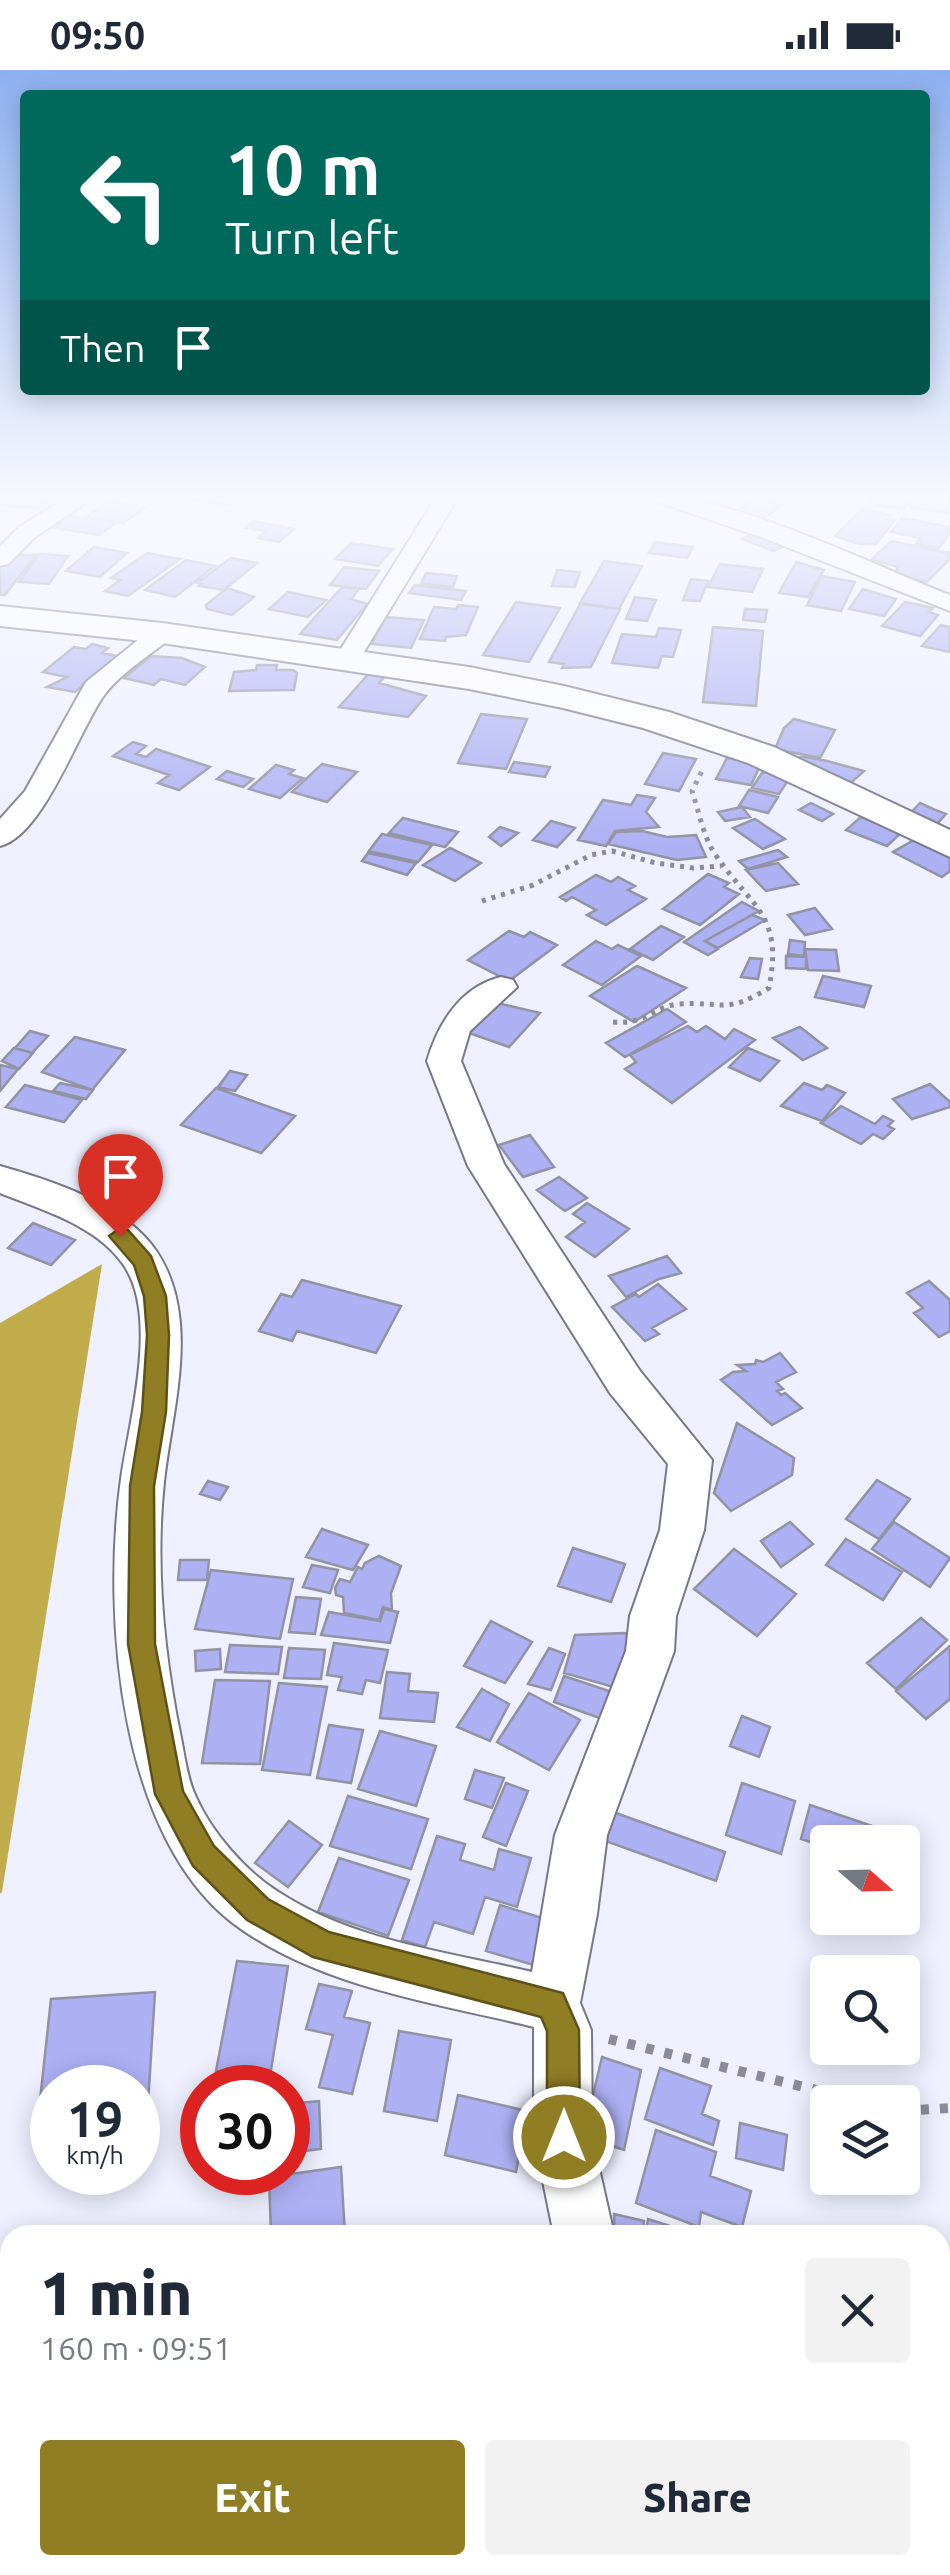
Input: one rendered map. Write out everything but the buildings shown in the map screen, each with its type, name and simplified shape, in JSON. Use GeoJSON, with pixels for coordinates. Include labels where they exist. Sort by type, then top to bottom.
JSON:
{"type":"FeatureCollection","features":[{"type":"Feature","properties":{"kind":"street"},"geometry":{"type":"LineString","coordinates":[[347,660],[376,613]]}},
{"type":"Feature","properties":{"kind":"street"},"geometry":{"type":"LineString","coordinates":[[0,616],[162,633],[469,678],[564,697],[656,720],[761,756],[950,845]]}},
{"type":"Feature","properties":{"kind":"street"},"geometry":{"type":"LineString","coordinates":[[0,837],[37,794],[95,688],[162,633]]}},
{"type":"Feature","properties":{"kind":"street"},"geometry":{"type":"LineString","coordinates":[[501,987],[454,1028],[444,1061],[486,1166],[625,1382],[690,1460],[682,1530],[653,1616],[650,1650],[581,1835],[557,2017],[564,2137],[582,2225]]}},
{"type":"Feature","properties":{"kind":"street"},"geometry":{"type":"LineString","coordinates":[[0,1180],[85,1214],[120,1236],[144,1262],[155,1296],[158,1335],[154,1412],[142,1486],[142,1644],[169,1794],[204,1856],[257,1910],[324,1946],[557,2017]]}},
{"type":"Feature","properties":{"kind":"path"},"geometry":{"type":"LineString","coordinates":[[613,1022],[634,1024],[676,1004],[721,1008],[744,1003],[769,988],[775,956],[766,916],[714,854],[692,791],[718,741]]}},
{"type":"Feature","properties":{"kind":"path"},"geometry":{"type":"LineString","coordinates":[[482,901],[532,886],[591,855],[612,851],[666,864],[722,866]]}},
{"type":"Feature","properties":{"kind":"path"},"geometry":{"type":"LineString","coordinates":[[557,2017],[810,2088]]}},
{"type":"Feature","properties":{"kind":"path"},"geometry":{"type":"LineString","coordinates":[[920,2110],[950,2108]]}},
{"type":"Feature","properties":{"kind":"shaded area"},"geometry":{"type":"Polygon","coordinates":[[[102,1264],[2,1892],[0,1894],[0,1323],[102,1264]]]}},
{"type":"Feature","properties":{"kind":"route"},"geometry":{"type":"LineString","coordinates":[[120,1236],[144,1262],[155,1296],[158,1335],[154,1412],[142,1486],[142,1644],[169,1794],[204,1856],[257,1910],[324,1946],[552,2004],[563,2030],[564,2137]]}}]}
